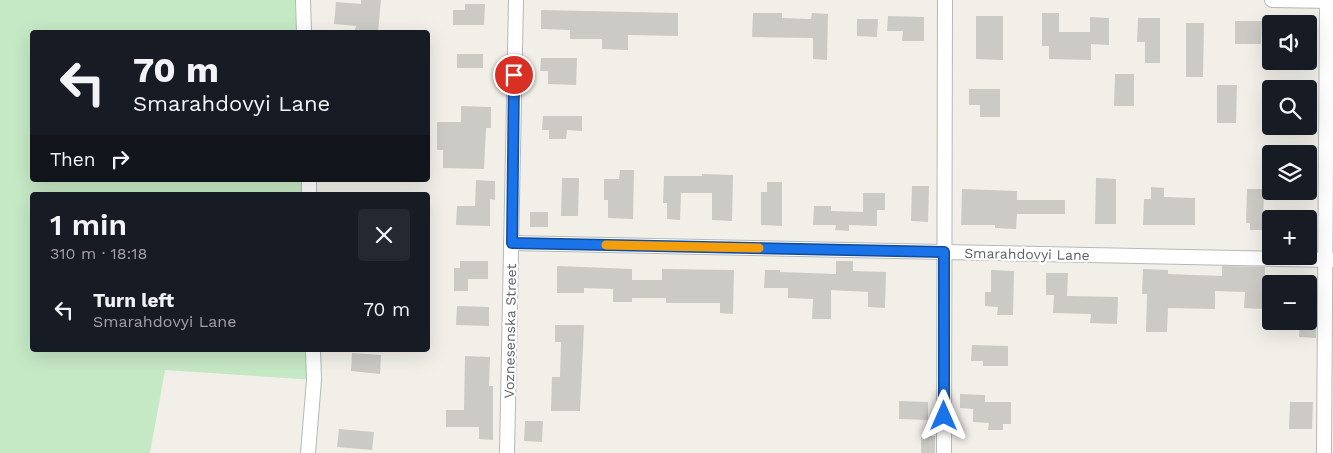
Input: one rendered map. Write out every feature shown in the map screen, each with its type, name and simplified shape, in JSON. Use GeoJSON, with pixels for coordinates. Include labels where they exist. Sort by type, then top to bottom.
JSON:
{"type":"FeatureCollection","features":[{"type":"Feature","properties":{"kind":"street"},"geometry":{"type":"LineString","coordinates":[[304,0],[304,30]]}},
{"type":"Feature","properties":{"kind":"street","name":"Voznesenska Street"},"geometry":{"type":"LineString","coordinates":[[508,453],[516,0]]}},
{"type":"Feature","properties":{"kind":"street"},"geometry":{"type":"LineString","coordinates":[[944,453],[945,0]]}},
{"type":"Feature","properties":{"kind":"street"},"geometry":{"type":"LineString","coordinates":[[1272,0],[1333,1]]}},
{"type":"Feature","properties":{"kind":"street"},"geometry":{"type":"LineString","coordinates":[[1324,453],[1329,260],[1327,1]]}},
{"type":"Feature","properties":{"kind":"street","name":"Smarahdovyi Lane"},"geometry":{"type":"LineString","coordinates":[[512,243],[1329,260]]}},
{"type":"Feature","properties":{"kind":"street"},"geometry":{"type":"LineString","coordinates":[[308,453],[314,380],[313,352]]}},
{"type":"Feature","properties":{"kind":"green space"},"geometry":{"type":"Polygon","coordinates":[[[0,0],[303,0],[304,30],[30,30],[30,182],[309,182],[309,192],[30,192],[30,352],[313,352],[314,380],[165,370],[150,453],[0,453],[0,0]]]}},
{"type":"Feature","properties":{"kind":"building"},"geometry":{"type":"Polygon","coordinates":[[[361,0],[381,0],[378,30],[355,30],[356,26],[334,24],[336,2],[361,4],[361,0]]]}},
{"type":"Feature","properties":{"kind":"building"},"geometry":{"type":"Polygon","coordinates":[[[465,4],[485,4],[484,25],[453,25],[453,10],[465,10],[465,4]]]}},
{"type":"Feature","properties":{"kind":"building"},"geometry":{"type":"Polygon","coordinates":[[[541,10],[678,13],[678,36],[628,35],[628,50],[602,49],[602,39],[570,39],[570,30],[541,29],[541,10]]]}},
{"type":"Feature","properties":{"kind":"building"},"geometry":{"type":"Polygon","coordinates":[[[753,13],[782,13],[782,18],[811,19],[812,13],[828,14],[827,60],[813,59],[813,38],[752,37],[753,13]]]}},
{"type":"Feature","properties":{"kind":"building"},"geometry":{"type":"Polygon","coordinates":[[[1042,13],[1059,13],[1059,32],[1090,32],[1090,17],[1109,18],[1109,45],[1091,44],[1091,60],[1049,59],[1049,46],[1042,46],[1042,13]]]}},
{"type":"Feature","properties":{"kind":"building"},"geometry":{"type":"Polygon","coordinates":[[[888,16],[924,17],[924,41],[902,41],[903,31],[887,31],[888,16]]]}},
{"type":"Feature","properties":{"kind":"building"},"geometry":{"type":"Polygon","coordinates":[[[976,16],[1003,16],[1003,60],[976,59],[976,16]]]}},
{"type":"Feature","properties":{"kind":"building"},"geometry":{"type":"Polygon","coordinates":[[[1138,18],[1160,18],[1160,63],[1145,63],[1145,42],[1137,42],[1138,18]]]}},
{"type":"Feature","properties":{"kind":"building"},"geometry":{"type":"Polygon","coordinates":[[[857,19],[878,19],[877,37],[857,36],[857,19]]]}},
{"type":"Feature","properties":{"kind":"building"},"geometry":{"type":"Polygon","coordinates":[[[1235,21],[1262,21],[1261,44],[1235,44],[1235,21]]]}},
{"type":"Feature","properties":{"kind":"building"},"geometry":{"type":"Polygon","coordinates":[[[1186,23],[1204,23],[1203,77],[1186,77],[1186,23]]]}},
{"type":"Feature","properties":{"kind":"building"},"geometry":{"type":"Polygon","coordinates":[[[457,54],[483,54],[483,68],[457,68],[457,54]]]}},
{"type":"Feature","properties":{"kind":"building"},"geometry":{"type":"Polygon","coordinates":[[[541,58],[577,58],[576,85],[548,84],[548,71],[540,71],[541,58]]]}},
{"type":"Feature","properties":{"kind":"building"},"geometry":{"type":"Polygon","coordinates":[[[1115,74],[1134,74],[1134,106],[1114,106],[1115,74]]]}},
{"type":"Feature","properties":{"kind":"building"},"geometry":{"type":"Polygon","coordinates":[[[1217,85],[1237,85],[1236,123],[1217,123],[1217,85]]]}},
{"type":"Feature","properties":{"kind":"building"},"geometry":{"type":"Polygon","coordinates":[[[969,89],[1000,89],[1000,117],[980,117],[980,105],[969,105],[969,89]]]}},
{"type":"Feature","properties":{"kind":"building"},"geometry":{"type":"Polygon","coordinates":[[[461,106],[491,107],[491,128],[486,128],[484,169],[443,168],[443,150],[437,150],[437,122],[461,122],[461,106]]]}},
{"type":"Feature","properties":{"kind":"building"},"geometry":{"type":"Polygon","coordinates":[[[543,116],[582,116],[582,131],[567,130],[566,139],[549,139],[549,130],[542,130],[543,116]]]}},
{"type":"Feature","properties":{"kind":"building"},"geometry":{"type":"Polygon","coordinates":[[[620,170],[634,170],[633,219],[608,218],[608,200],[604,200],[604,179],[619,179],[620,170]]]}},
{"type":"Feature","properties":{"kind":"building"},"geometry":{"type":"Polygon","coordinates":[[[702,174],[733,175],[732,221],[712,220],[712,193],[681,193],[680,220],[667,219],[667,203],[663,203],[664,176],[702,176],[702,174]]]}},
{"type":"Feature","properties":{"kind":"building"},"geometry":{"type":"Polygon","coordinates":[[[562,178],[579,178],[578,216],[561,216],[562,178]]]}},
{"type":"Feature","properties":{"kind":"building"},"geometry":{"type":"Polygon","coordinates":[[[1096,178],[1116,179],[1116,224],[1095,224],[1096,178]]]}},
{"type":"Feature","properties":{"kind":"building"},"geometry":{"type":"Polygon","coordinates":[[[476,180],[495,181],[495,200],[490,199],[490,226],[456,225],[457,206],[475,206],[476,180]]]}},
{"type":"Feature","properties":{"kind":"building"},"geometry":{"type":"Polygon","coordinates":[[[767,182],[782,182],[782,226],[761,225],[761,192],[767,192],[767,182]]]}},
{"type":"Feature","properties":{"kind":"building"},"geometry":{"type":"Polygon","coordinates":[[[912,186],[929,186],[928,222],[911,221],[912,186]]]}},
{"type":"Feature","properties":{"kind":"building"},"geometry":{"type":"Polygon","coordinates":[[[1151,187],[1164,188],[1164,197],[1195,198],[1195,225],[1143,225],[1144,199],[1151,199],[1151,187]]]}},
{"type":"Feature","properties":{"kind":"building"},"geometry":{"type":"Polygon","coordinates":[[[962,189],[1017,191],[1017,200],[1065,200],[1065,214],[1017,214],[1016,229],[995,228],[995,225],[961,225],[962,189]]]}},
{"type":"Feature","properties":{"kind":"building"},"geometry":{"type":"Polygon","coordinates":[[[1247,189],[1262,189],[1262,200],[1264,200],[1262,230],[1250,230],[1250,223],[1246,223],[1247,189]]]}},
{"type":"Feature","properties":{"kind":"building"},"geometry":{"type":"Polygon","coordinates":[[[863,193],[885,193],[885,210],[877,210],[877,226],[849,225],[849,231],[835,230],[836,225],[813,225],[814,206],[831,206],[831,211],[863,212],[863,193]]]}},
{"type":"Feature","properties":{"kind":"building"},"geometry":{"type":"Polygon","coordinates":[[[530,212],[548,212],[548,227],[530,227],[530,212]]]}},
{"type":"Feature","properties":{"kind":"building"},"geometry":{"type":"Polygon","coordinates":[[[460,261],[488,261],[488,279],[468,279],[468,291],[454,291],[454,268],[460,268],[460,261]]]}},
{"type":"Feature","properties":{"kind":"building"},"geometry":{"type":"Polygon","coordinates":[[[836,261],[853,261],[853,271],[886,272],[885,308],[868,307],[868,292],[831,290],[831,319],[812,319],[813,299],[788,298],[788,288],[764,288],[765,270],[836,274],[836,261]]]}},
{"type":"Feature","properties":{"kind":"building"},"geometry":{"type":"Polygon","coordinates":[[[557,266],[632,269],[632,280],[662,280],[662,269],[734,270],[733,314],[720,313],[720,303],[666,303],[666,298],[632,298],[632,302],[613,302],[613,289],[584,288],[584,293],[557,293],[557,266]]]}},
{"type":"Feature","properties":{"kind":"building"},"geometry":{"type":"Polygon","coordinates":[[[1222,266],[1265,267],[1265,275],[1262,275],[1262,309],[1244,308],[1245,292],[1215,291],[1215,309],[1168,308],[1167,332],[1146,332],[1147,294],[1142,294],[1143,269],[1168,270],[1168,274],[1222,276],[1222,266]]]}},
{"type":"Feature","properties":{"kind":"building"},"geometry":{"type":"Polygon","coordinates":[[[991,270],[1014,271],[1013,315],[997,315],[998,307],[985,306],[985,292],[991,292],[991,270]]]}},
{"type":"Feature","properties":{"kind":"building"},"geometry":{"type":"Polygon","coordinates":[[[1046,273],[1068,273],[1067,296],[1118,297],[1117,324],[1090,323],[1091,314],[1053,313],[1054,295],[1046,295],[1046,273]]]}},
{"type":"Feature","properties":{"kind":"building"},"geometry":{"type":"Polygon","coordinates":[[[457,306],[489,307],[489,326],[456,325],[457,306]]]}},
{"type":"Feature","properties":{"kind":"building"},"geometry":{"type":"Polygon","coordinates":[[[555,325],[584,325],[580,411],[551,411],[552,377],[560,377],[561,342],[555,342],[555,325]]]}},
{"type":"Feature","properties":{"kind":"building"},"geometry":{"type":"Polygon","coordinates":[[[1299,330],[1316,330],[1316,338],[1299,337],[1299,330]]]}},
{"type":"Feature","properties":{"kind":"building"},"geometry":{"type":"Polygon","coordinates":[[[972,345],[1008,346],[1008,366],[983,366],[983,361],[971,361],[972,345]]]}},
{"type":"Feature","properties":{"kind":"building"},"geometry":{"type":"Polygon","coordinates":[[[352,353],[381,355],[380,374],[351,371],[352,353]]]}},
{"type":"Feature","properties":{"kind":"building"},"geometry":{"type":"Polygon","coordinates":[[[465,356],[490,357],[489,386],[493,386],[493,440],[479,439],[479,427],[446,427],[446,410],[464,410],[465,356]]]}},
{"type":"Feature","properties":{"kind":"building"},"geometry":{"type":"Polygon","coordinates":[[[960,394],[985,395],[985,402],[1011,402],[1011,424],[1003,424],[1003,430],[988,430],[989,423],[973,422],[973,409],[960,408],[960,394]]]}},
{"type":"Feature","properties":{"kind":"building"},"geometry":{"type":"Polygon","coordinates":[[[899,401],[928,402],[928,420],[899,419],[899,401]]]}},
{"type":"Feature","properties":{"kind":"building"},"geometry":{"type":"Polygon","coordinates":[[[1290,402],[1313,402],[1312,429],[1289,429],[1290,402]]]}},
{"type":"Feature","properties":{"kind":"building"},"geometry":{"type":"Polygon","coordinates":[[[525,421],[543,421],[542,442],[524,441],[525,421]]]}},
{"type":"Feature","properties":{"kind":"building"},"geometry":{"type":"Polygon","coordinates":[[[339,429],[374,432],[372,450],[337,447],[339,429]]]}},
{"type":"Feature","properties":{"kind":"building"},"geometry":{"type":"Polygon","coordinates":[[[921,436],[935,436],[935,453],[921,453],[921,436]]]}},
{"type":"Feature","properties":{"kind":"slow traffic"},"geometry":{"type":"LineString","coordinates":[[606,245],[759,248]]}},
{"type":"Feature","properties":{"kind":"route"},"geometry":{"type":"LineString","coordinates":[[514,75],[512,243],[944,252],[944,416]]}}]}
